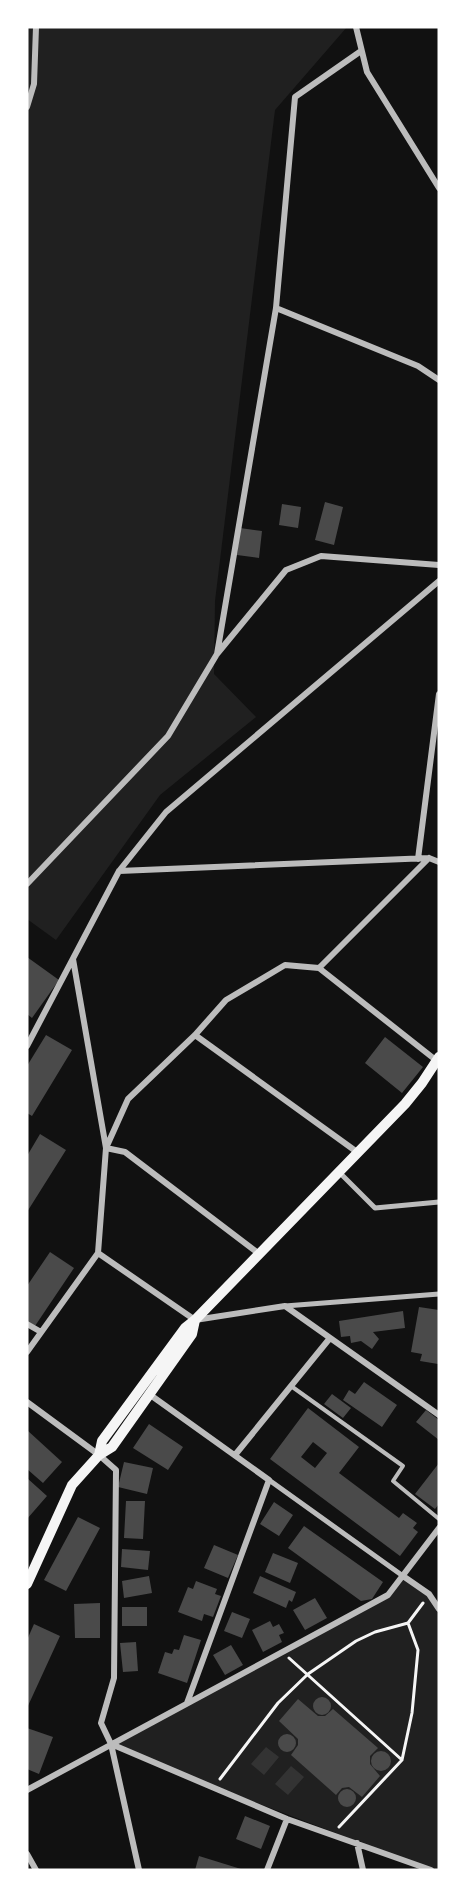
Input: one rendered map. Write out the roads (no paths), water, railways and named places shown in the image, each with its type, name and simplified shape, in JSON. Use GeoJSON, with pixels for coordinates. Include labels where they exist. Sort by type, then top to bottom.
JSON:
{"type":"FeatureCollection","features":[{"type":"Feature","properties":{"kind":"main road"},"geometry":{"type":"LineString","coordinates":[[99,1455],[102,1441],[185,1328],[405,1104],[438,1060]]}},
{"type":"Feature","properties":{"kind":"main road"},"geometry":{"type":"LineString","coordinates":[[27,1584],[72,1485],[99,1455],[112,1447],[192,1334],[195,1320]]}},
{"type":"Feature","properties":{"kind":"street"},"geometry":{"type":"LineString","coordinates":[[27,107],[34,84],[36,27]]}},
{"type":"Feature","properties":{"kind":"street"},"geometry":{"type":"LineString","coordinates":[[356,27],[367,72],[439,188]]}},
{"type":"Feature","properties":{"kind":"street"},"geometry":{"type":"LineString","coordinates":[[216,654],[276,308],[295,97],[361,51]]}},
{"type":"Feature","properties":{"kind":"street"},"geometry":{"type":"LineString","coordinates":[[276,308],[418,366],[439,380]]}},
{"type":"Feature","properties":{"kind":"street"},"geometry":{"type":"LineString","coordinates":[[27,884],[168,736],[216,654],[286,570],[321,556],[439,566]]}},
{"type":"Feature","properties":{"kind":"street"},"geometry":{"type":"LineString","coordinates":[[27,1046],[119,870],[166,812],[439,581]]}},
{"type":"Feature","properties":{"kind":"street"},"geometry":{"type":"LineString","coordinates":[[418,859],[439,694]]}},
{"type":"Feature","properties":{"kind":"street"},"geometry":{"type":"LineString","coordinates":[[119,870],[429,858],[439,862]]}},
{"type":"Feature","properties":{"kind":"street"},"geometry":{"type":"LineString","coordinates":[[319,968],[429,858]]}},
{"type":"Feature","properties":{"kind":"street"},"geometry":{"type":"LineString","coordinates":[[27,1352],[98,1253],[106,1148],[73,959]]}},
{"type":"Feature","properties":{"kind":"street"},"geometry":{"type":"LineString","coordinates":[[106,1148],[128,1099],[195,1035],[226,1000],[285,965],[319,968],[438,1060]]}},
{"type":"Feature","properties":{"kind":"street"},"geometry":{"type":"LineString","coordinates":[[195,1035],[357,1152]]}},
{"type":"Feature","properties":{"kind":"street"},"geometry":{"type":"LineString","coordinates":[[106,1148],[125,1152],[258,1253]]}},
{"type":"Feature","properties":{"kind":"street"},"geometry":{"type":"LineString","coordinates":[[339,1171],[375,1208],[439,1202]]}},
{"type":"Feature","properties":{"kind":"street"},"geometry":{"type":"LineString","coordinates":[[98,1253],[195,1320],[285,1306],[439,1294]]}},
{"type":"Feature","properties":{"kind":"street"},"geometry":{"type":"LineString","coordinates":[[285,1306],[439,1415]]}},
{"type":"Feature","properties":{"kind":"street"},"geometry":{"type":"LineString","coordinates":[[27,1324],[40,1332]]}},
{"type":"Feature","properties":{"kind":"street"},"geometry":{"type":"LineString","coordinates":[[235,1455],[330,1338]]}},
{"type":"Feature","properties":{"kind":"street"},"geometry":{"type":"LineString","coordinates":[[149,1394],[429,1594],[439,1609]]}},
{"type":"Feature","properties":{"kind":"street"},"geometry":{"type":"LineString","coordinates":[[27,1402],[116,1470],[114,1678],[101,1723],[111,1744],[139,1870]]}},
{"type":"Feature","properties":{"kind":"street"},"geometry":{"type":"LineString","coordinates":[[187,1704],[269,1480]]}},
{"type":"Feature","properties":{"kind":"street"},"geometry":{"type":"LineString","coordinates":[[27,1790],[388,1595],[439,1527]]}},
{"type":"Feature","properties":{"kind":"street"},"geometry":{"type":"LineString","coordinates":[[111,1744],[287,1819],[431,1870]]}},
{"type":"Feature","properties":{"kind":"street"},"geometry":{"type":"LineString","coordinates":[[267,1870],[287,1819]]}},
{"type":"Feature","properties":{"kind":"street"},"geometry":{"type":"LineString","coordinates":[[357,1843],[363,1870]]}},
{"type":"Feature","properties":{"kind":"street"},"geometry":{"type":"LineString","coordinates":[[27,1854],[36,1870]]}},
{"type":"Feature","properties":{"kind":"lane"},"geometry":{"type":"LineString","coordinates":[[291,1386],[403,1466],[393,1481],[439,1519]]}}]}
